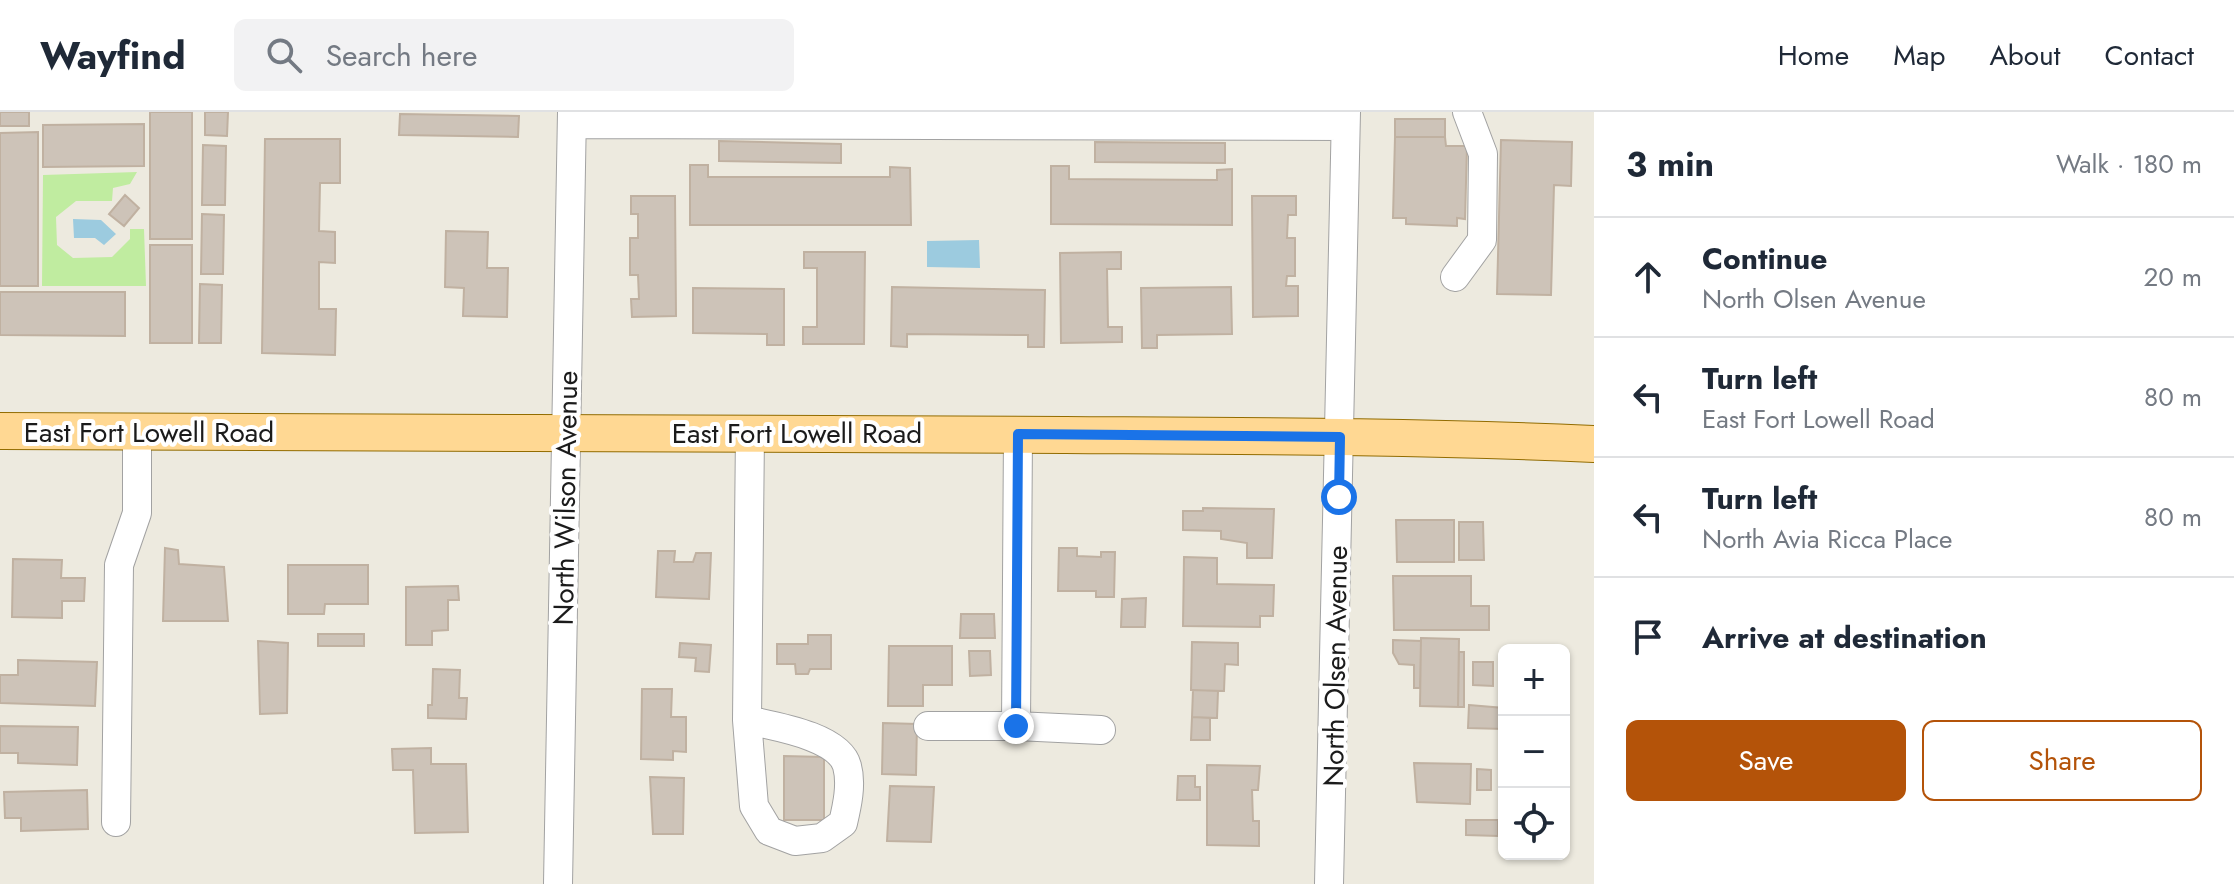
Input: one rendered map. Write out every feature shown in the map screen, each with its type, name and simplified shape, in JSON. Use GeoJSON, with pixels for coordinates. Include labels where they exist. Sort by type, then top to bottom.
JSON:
{"type":"FeatureCollection","features":[{"type":"Feature","properties":{"kind":"main road","name":"East Fort Lowell Road"},"geometry":{"type":"LineString","coordinates":[[0,431],[1018,434],[1340,437],[1594,444]]}},
{"type":"Feature","properties":{"kind":"street"},"geometry":{"type":"LineString","coordinates":[[1455,277],[1482,240],[1483,154],[1467,112]]}},
{"type":"Feature","properties":{"kind":"street"},"geometry":{"type":"LineString","coordinates":[[572,118],[1297,126],[1345,119]]}},
{"type":"Feature","properties":{"kind":"street","name":"North Wilson Avenue"},"geometry":{"type":"LineString","coordinates":[[558,884],[572,118]]}},
{"type":"Feature","properties":{"kind":"street","name":"North Olsen Avenue"},"geometry":{"type":"LineString","coordinates":[[1329,884],[1345,119]]}},
{"type":"Feature","properties":{"kind":"street"},"geometry":{"type":"LineString","coordinates":[[116,822],[119,565],[137,513],[137,432]]}},
{"type":"Feature","properties":{"kind":"street"},"geometry":{"type":"LineString","coordinates":[[747,720],[818,739],[838,753],[847,765],[848,802],[843,823],[822,838],[795,841],[769,831],[754,806],[747,720],[750,433]]}},
{"type":"Feature","properties":{"kind":"street"},"geometry":{"type":"LineString","coordinates":[[1016,726],[1018,434]]}},
{"type":"Feature","properties":{"kind":"street"},"geometry":{"type":"LineString","coordinates":[[928,726],[1101,730]]}},
{"type":"Feature","properties":{"kind":"green space"},"geometry":{"type":"Polygon","coordinates":[[[137,172],[130,184],[113,188],[112,201],[76,201],[56,217],[57,245],[73,258],[112,257],[130,239],[130,229],[144,229],[146,286],[42,286],[43,175],[137,172]]]}},
{"type":"Feature","properties":{"kind":"water"},"geometry":{"type":"Polygon","coordinates":[[[73,219],[101,220],[116,234],[104,245],[95,238],[74,238],[73,219]]]}},
{"type":"Feature","properties":{"kind":"water"},"geometry":{"type":"Polygon","coordinates":[[[979,240],[980,268],[927,267],[927,241],[979,240]]]}},
{"type":"Feature","properties":{"kind":"building"},"geometry":{"type":"Polygon","coordinates":[[[0,112],[29,112],[29,126],[0,126],[0,112]]]}},
{"type":"Feature","properties":{"kind":"building"},"geometry":{"type":"Polygon","coordinates":[[[150,112],[192,112],[192,239],[150,239],[150,112]]]}},
{"type":"Feature","properties":{"kind":"building"},"geometry":{"type":"Polygon","coordinates":[[[205,112],[228,112],[227,136],[205,135],[205,112]]]}},
{"type":"Feature","properties":{"kind":"building"},"geometry":{"type":"Polygon","coordinates":[[[400,114],[519,116],[518,137],[399,135],[400,114]]]}},
{"type":"Feature","properties":{"kind":"building"},"geometry":{"type":"Polygon","coordinates":[[[1395,119],[1445,119],[1445,137],[1395,137],[1395,119]]]}},
{"type":"Feature","properties":{"kind":"building"},"geometry":{"type":"Polygon","coordinates":[[[144,124],[144,166],[43,167],[43,125],[144,124]]]}},
{"type":"Feature","properties":{"kind":"building"},"geometry":{"type":"Polygon","coordinates":[[[38,132],[38,286],[0,286],[0,133],[38,132]]]}},
{"type":"Feature","properties":{"kind":"building"},"geometry":{"type":"Polygon","coordinates":[[[1395,137],[1445,137],[1446,146],[1467,146],[1465,219],[1457,218],[1457,226],[1406,224],[1406,218],[1393,218],[1395,137]]]}},
{"type":"Feature","properties":{"kind":"building"},"geometry":{"type":"Polygon","coordinates":[[[265,139],[340,139],[340,183],[320,183],[319,231],[335,232],[335,263],[319,262],[319,309],[336,309],[335,355],[262,353],[265,139]]]}},
{"type":"Feature","properties":{"kind":"building"},"geometry":{"type":"Polygon","coordinates":[[[1501,140],[1572,142],[1571,186],[1554,185],[1551,295],[1497,294],[1501,140]]]}},
{"type":"Feature","properties":{"kind":"building"},"geometry":{"type":"Polygon","coordinates":[[[719,141],[841,144],[841,163],[719,161],[719,141]]]}},
{"type":"Feature","properties":{"kind":"building"},"geometry":{"type":"Polygon","coordinates":[[[1095,142],[1225,143],[1225,163],[1095,162],[1095,142]]]}},
{"type":"Feature","properties":{"kind":"building"},"geometry":{"type":"Polygon","coordinates":[[[203,145],[226,146],[225,205],[202,205],[203,145]]]}},
{"type":"Feature","properties":{"kind":"building"},"geometry":{"type":"Polygon","coordinates":[[[690,165],[708,165],[708,177],[890,177],[890,167],[910,168],[911,225],[690,225],[690,165]]]}},
{"type":"Feature","properties":{"kind":"building"},"geometry":{"type":"Polygon","coordinates":[[[1051,166],[1069,166],[1069,179],[1217,180],[1217,170],[1232,169],[1232,225],[1051,224],[1051,166]]]}},
{"type":"Feature","properties":{"kind":"building"},"geometry":{"type":"Polygon","coordinates":[[[125,195],[139,208],[124,226],[109,214],[125,195]]]}},
{"type":"Feature","properties":{"kind":"building"},"geometry":{"type":"Polygon","coordinates":[[[631,196],[675,196],[676,316],[632,317],[631,299],[639,299],[638,275],[630,275],[630,238],[638,238],[638,214],[631,214],[631,196]]]}},
{"type":"Feature","properties":{"kind":"building"},"geometry":{"type":"Polygon","coordinates":[[[1252,196],[1296,196],[1296,215],[1288,215],[1287,238],[1295,238],[1295,276],[1287,276],[1286,286],[1298,286],[1298,316],[1253,317],[1252,196]]]}},
{"type":"Feature","properties":{"kind":"building"},"geometry":{"type":"Polygon","coordinates":[[[202,214],[224,215],[223,274],[201,274],[202,214]]]}},
{"type":"Feature","properties":{"kind":"building"},"geometry":{"type":"Polygon","coordinates":[[[446,231],[488,232],[487,268],[508,268],[507,317],[463,316],[464,288],[445,287],[446,231]]]}},
{"type":"Feature","properties":{"kind":"building"},"geometry":{"type":"Polygon","coordinates":[[[150,245],[192,245],[192,343],[150,343],[150,245]]]}},
{"type":"Feature","properties":{"kind":"building"},"geometry":{"type":"Polygon","coordinates":[[[804,252],[865,252],[864,344],[803,344],[803,327],[817,327],[817,268],[804,268],[804,252]]]}},
{"type":"Feature","properties":{"kind":"building"},"geometry":{"type":"Polygon","coordinates":[[[1121,252],[1121,269],[1107,269],[1108,327],[1122,327],[1122,342],[1061,343],[1060,253],[1121,252]]]}},
{"type":"Feature","properties":{"kind":"building"},"geometry":{"type":"Polygon","coordinates":[[[200,284],[222,285],[221,343],[199,343],[200,284]]]}},
{"type":"Feature","properties":{"kind":"building"},"geometry":{"type":"Polygon","coordinates":[[[892,287],[1045,290],[1044,347],[1028,347],[1028,335],[907,334],[907,347],[891,346],[892,287]]]}},
{"type":"Feature","properties":{"kind":"building"},"geometry":{"type":"Polygon","coordinates":[[[1231,287],[1232,334],[1157,335],[1157,348],[1142,348],[1141,288],[1231,287]]]}},
{"type":"Feature","properties":{"kind":"building"},"geometry":{"type":"Polygon","coordinates":[[[693,288],[784,289],[784,345],[767,345],[767,334],[693,333],[693,288]]]}},
{"type":"Feature","properties":{"kind":"building"},"geometry":{"type":"Polygon","coordinates":[[[0,292],[125,292],[125,336],[0,335],[0,292]]]}},
{"type":"Feature","properties":{"kind":"building"},"geometry":{"type":"Polygon","coordinates":[[[1203,508],[1274,509],[1272,558],[1247,558],[1247,543],[1221,539],[1221,531],[1183,530],[1183,511],[1203,511],[1203,508]]]}},
{"type":"Feature","properties":{"kind":"building"},"geometry":{"type":"Polygon","coordinates":[[[1396,520],[1454,520],[1454,562],[1397,562],[1396,520]]]}},
{"type":"Feature","properties":{"kind":"building"},"geometry":{"type":"Polygon","coordinates":[[[1459,522],[1483,522],[1484,560],[1459,560],[1459,522]]]}},
{"type":"Feature","properties":{"kind":"building"},"geometry":{"type":"Polygon","coordinates":[[[165,548],[178,550],[179,564],[224,567],[228,621],[163,621],[165,548]]]}},
{"type":"Feature","properties":{"kind":"building"},"geometry":{"type":"Polygon","coordinates":[[[1059,548],[1077,548],[1077,556],[1101,557],[1101,552],[1115,552],[1114,597],[1096,597],[1096,591],[1058,591],[1059,548]]]}},
{"type":"Feature","properties":{"kind":"building"},"geometry":{"type":"Polygon","coordinates":[[[658,551],[675,551],[674,562],[693,562],[696,553],[711,553],[709,599],[656,597],[658,551]]]}},
{"type":"Feature","properties":{"kind":"building"},"geometry":{"type":"Polygon","coordinates":[[[1184,557],[1217,558],[1217,584],[1274,585],[1273,616],[1260,616],[1260,627],[1183,626],[1184,557]]]}},
{"type":"Feature","properties":{"kind":"building"},"geometry":{"type":"Polygon","coordinates":[[[13,559],[62,560],[61,578],[85,578],[84,601],[62,601],[62,618],[12,617],[13,559]]]}},
{"type":"Feature","properties":{"kind":"building"},"geometry":{"type":"Polygon","coordinates":[[[288,565],[368,565],[368,604],[325,604],[324,614],[288,614],[288,565]]]}},
{"type":"Feature","properties":{"kind":"building"},"geometry":{"type":"Polygon","coordinates":[[[1393,576],[1471,576],[1471,606],[1489,606],[1489,630],[1394,630],[1393,576]]]}},
{"type":"Feature","properties":{"kind":"building"},"geometry":{"type":"Polygon","coordinates":[[[458,586],[459,600],[448,600],[448,630],[432,631],[432,645],[406,645],[406,587],[458,586]]]}},
{"type":"Feature","properties":{"kind":"building"},"geometry":{"type":"Polygon","coordinates":[[[1146,598],[1145,627],[1121,627],[1122,599],[1146,598]]]}},
{"type":"Feature","properties":{"kind":"building"},"geometry":{"type":"Polygon","coordinates":[[[961,614],[994,614],[995,638],[960,638],[961,614]]]}},
{"type":"Feature","properties":{"kind":"building"},"geometry":{"type":"Polygon","coordinates":[[[318,634],[364,634],[364,646],[318,646],[318,634]]]}},
{"type":"Feature","properties":{"kind":"building"},"geometry":{"type":"Polygon","coordinates":[[[808,635],[831,635],[831,669],[810,669],[808,674],[796,674],[795,664],[777,664],[777,644],[808,644],[808,635]]]}},
{"type":"Feature","properties":{"kind":"building"},"geometry":{"type":"Polygon","coordinates":[[[1421,638],[1459,639],[1458,707],[1420,706],[1421,638]]]}},
{"type":"Feature","properties":{"kind":"building"},"geometry":{"type":"Polygon","coordinates":[[[1393,640],[1421,641],[1420,688],[1414,688],[1414,665],[1399,664],[1393,653],[1393,640]]]}},
{"type":"Feature","properties":{"kind":"building"},"geometry":{"type":"Polygon","coordinates":[[[258,641],[288,643],[287,713],[260,714],[258,641]]]}},
{"type":"Feature","properties":{"kind":"building"},"geometry":{"type":"Polygon","coordinates":[[[1192,642],[1238,643],[1238,665],[1225,664],[1224,691],[1191,690],[1192,642]]]}},
{"type":"Feature","properties":{"kind":"building"},"geometry":{"type":"Polygon","coordinates":[[[680,643],[711,645],[709,672],[695,671],[696,658],[679,657],[680,643]]]}},
{"type":"Feature","properties":{"kind":"building"},"geometry":{"type":"Polygon","coordinates":[[[889,646],[952,646],[952,685],[923,685],[923,706],[888,706],[889,646]]]}},
{"type":"Feature","properties":{"kind":"building"},"geometry":{"type":"Polygon","coordinates":[[[969,651],[990,651],[991,675],[970,676],[969,651]]]}},
{"type":"Feature","properties":{"kind":"building"},"geometry":{"type":"Polygon","coordinates":[[[1459,652],[1464,652],[1464,707],[1458,707],[1459,652]]]}},
{"type":"Feature","properties":{"kind":"building"},"geometry":{"type":"Polygon","coordinates":[[[18,660],[97,662],[95,706],[0,703],[0,675],[18,675],[18,660]]]}},
{"type":"Feature","properties":{"kind":"building"},"geometry":{"type":"Polygon","coordinates":[[[1473,662],[1493,662],[1493,686],[1473,685],[1473,662]]]}},
{"type":"Feature","properties":{"kind":"building"},"geometry":{"type":"Polygon","coordinates":[[[433,669],[460,670],[459,698],[467,698],[466,719],[428,718],[428,705],[432,705],[433,669]]]}},
{"type":"Feature","properties":{"kind":"building"},"geometry":{"type":"Polygon","coordinates":[[[642,689],[672,689],[671,717],[686,717],[686,752],[673,751],[673,760],[641,759],[642,689]]]}},
{"type":"Feature","properties":{"kind":"building"},"geometry":{"type":"Polygon","coordinates":[[[1193,690],[1218,691],[1217,718],[1192,717],[1193,690]]]}},
{"type":"Feature","properties":{"kind":"building"},"geometry":{"type":"Polygon","coordinates":[[[1469,705],[1498,707],[1498,729],[1468,728],[1469,705]]]}},
{"type":"Feature","properties":{"kind":"building"},"geometry":{"type":"Polygon","coordinates":[[[1192,717],[1210,718],[1210,740],[1191,740],[1192,717]]]}},
{"type":"Feature","properties":{"kind":"building"},"geometry":{"type":"Polygon","coordinates":[[[883,723],[917,724],[916,775],[882,774],[883,723]]]}},
{"type":"Feature","properties":{"kind":"building"},"geometry":{"type":"Polygon","coordinates":[[[0,726],[78,727],[77,765],[18,763],[18,753],[0,753],[0,726]]]}},
{"type":"Feature","properties":{"kind":"building"},"geometry":{"type":"Polygon","coordinates":[[[431,748],[431,764],[466,764],[468,832],[415,833],[413,770],[393,770],[392,749],[431,748]]]}},
{"type":"Feature","properties":{"kind":"building"},"geometry":{"type":"Polygon","coordinates":[[[784,756],[824,757],[824,820],[784,820],[784,756]]]}},
{"type":"Feature","properties":{"kind":"building"},"geometry":{"type":"Polygon","coordinates":[[[1414,763],[1471,764],[1470,804],[1417,802],[1414,763]]]}},
{"type":"Feature","properties":{"kind":"building"},"geometry":{"type":"Polygon","coordinates":[[[1207,765],[1260,766],[1258,790],[1252,790],[1253,821],[1259,821],[1259,846],[1207,845],[1207,765]]]}},
{"type":"Feature","properties":{"kind":"building"},"geometry":{"type":"Polygon","coordinates":[[[1477,769],[1491,770],[1491,790],[1477,790],[1477,769]]]}},
{"type":"Feature","properties":{"kind":"building"},"geometry":{"type":"Polygon","coordinates":[[[1178,776],[1195,776],[1195,787],[1200,787],[1200,800],[1177,800],[1178,776]]]}},
{"type":"Feature","properties":{"kind":"building"},"geometry":{"type":"Polygon","coordinates":[[[650,777],[684,778],[683,834],[653,834],[650,777]]]}},
{"type":"Feature","properties":{"kind":"building"},"geometry":{"type":"Polygon","coordinates":[[[890,786],[934,787],[931,842],[887,841],[890,786]]]}},
{"type":"Feature","properties":{"kind":"building"},"geometry":{"type":"Polygon","coordinates":[[[87,790],[88,829],[21,831],[21,818],[5,818],[4,792],[87,790]]]}},
{"type":"Feature","properties":{"kind":"building"},"geometry":{"type":"Polygon","coordinates":[[[1466,820],[1498,820],[1498,836],[1466,835],[1466,820]]]}},
{"type":"Feature","properties":{"kind":"route"},"geometry":{"type":"LineString","coordinates":[[1016,726],[1018,434],[1340,437],[1339,497]]}}]}
